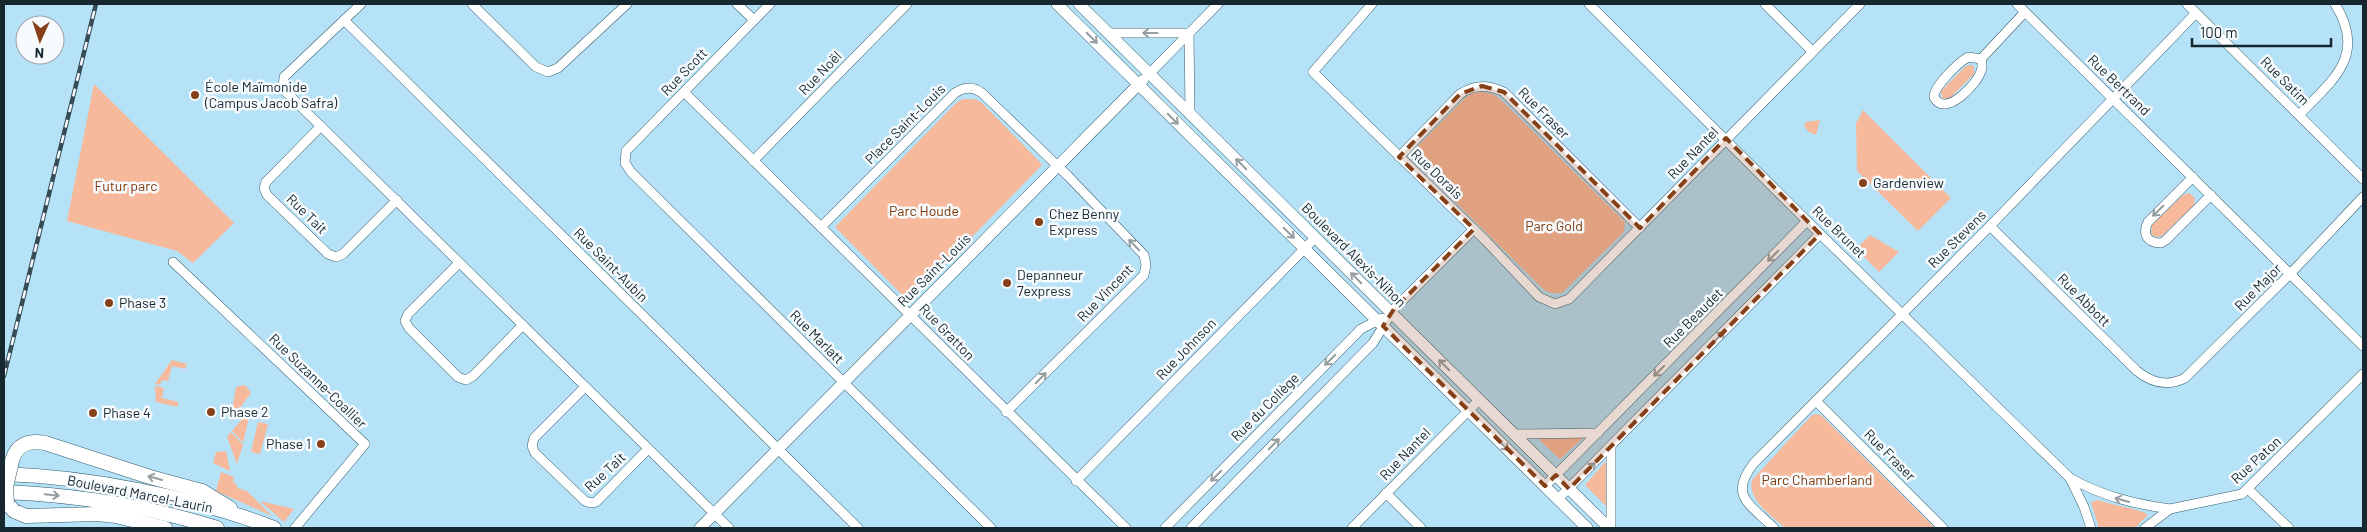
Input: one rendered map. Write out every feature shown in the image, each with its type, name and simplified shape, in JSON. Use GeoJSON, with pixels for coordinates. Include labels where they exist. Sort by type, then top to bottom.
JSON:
{"type":"FeatureCollection","features":[{"type":"Feature","properties":{"kind":"main road"},"geometry":{"type":"LineString","coordinates":[[165,528],[116,516],[97,514],[26,516],[14,511],[6,497],[6,487],[16,450],[21,445],[32,442],[44,443],[150,477],[202,491],[243,516]]}},
{"type":"Feature","properties":{"kind":"main road","name":"Boulevard Marcel-Laurin"},"geometry":{"type":"LineString","coordinates":[[4,474],[42,476],[106,485],[243,516],[274,528]]}},
{"type":"Feature","properties":{"kind":"main road","name":"Boulevard Marcel-Laurin"},"geometry":{"type":"LineString","coordinates":[[6,497],[56,495],[117,504],[217,528]]}},
{"type":"Feature","properties":{"kind":"street"},"geometry":{"type":"LineString","coordinates":[[362,4],[284,78],[282,84],[287,93],[729,528]]}},
{"type":"Feature","properties":{"kind":"street"},"geometry":{"type":"LineString","coordinates":[[472,4],[536,67],[548,72],[558,68],[628,4]]}},
{"type":"Feature","properties":{"kind":"street"},"geometry":{"type":"LineString","coordinates":[[737,4],[754,20]]}},
{"type":"Feature","properties":{"kind":"street","name":"Rue Scott"},"geometry":{"type":"LineString","coordinates":[[625,163],[626,151],[770,4]]}},
{"type":"Feature","properties":{"kind":"street","name":"Rue Noël"},"geometry":{"type":"LineString","coordinates":[[753,161],[907,4]]}},
{"type":"Feature","properties":{"kind":"street"},"geometry":{"type":"LineString","coordinates":[[1057,4],[1587,528]]}},
{"type":"Feature","properties":{"kind":"street","name":"Boulevard Alexis-Nihon"},"geometry":{"type":"LineString","coordinates":[[1079,4],[1610,528]]}},
{"type":"Feature","properties":{"kind":"street","name":"Rue Saint-Louis"},"geometry":{"type":"LineString","coordinates":[[700,528],[1218,4]]}},
{"type":"Feature","properties":{"kind":"street","name":"Rue Dorais"},"geometry":{"type":"LineString","coordinates":[[1372,4],[1313,72],[1474,229],[1540,297]]}},
{"type":"Feature","properties":{"kind":"street","name":"Rue Brunet"},"geometry":{"type":"LineString","coordinates":[[1589,4],[1726,138],[1820,234],[2070,478],[2090,490],[2109,496],[2170,509]]}},
{"type":"Feature","properties":{"kind":"street"},"geometry":{"type":"LineString","coordinates":[[1765,4],[1812,51]]}},
{"type":"Feature","properties":{"kind":"street","name":"Rue Nantel"},"geometry":{"type":"LineString","coordinates":[[1540,297],[1555,304],[1569,299],[1860,4]]}},
{"type":"Feature","properties":{"kind":"street","name":"Rue Bertrand"},"geometry":{"type":"LineString","coordinates":[[2017,4],[2363,346]]}},
{"type":"Feature","properties":{"kind":"street","name":"Rue Satim"},"geometry":{"type":"LineString","coordinates":[[2186,4],[2363,179]]}},
{"type":"Feature","properties":{"kind":"street"},"geometry":{"type":"LineString","coordinates":[[2299,115],[2341,71],[2348,56],[2350,34],[2345,18],[2335,4]]}},
{"type":"Feature","properties":{"kind":"street"},"geometry":{"type":"LineString","coordinates":[[1982,59],[1968,57],[1962,61],[1936,88],[1934,97],[1937,102],[1948,105],[1955,101],[1979,76],[1982,70],[1982,59],[2026,12]]}},
{"type":"Feature","properties":{"kind":"street","name":"Rue Stevens"},"geometry":{"type":"LineString","coordinates":[[1774,528],[1744,497],[1741,485],[1743,478],[1754,463],[1990,226],[2196,13]]}},
{"type":"Feature","properties":{"kind":"street","name":"Rue Saint-Aubin"},"geometry":{"type":"LineString","coordinates":[[344,20],[858,528]]}},
{"type":"Feature","properties":{"kind":"street"},"geometry":{"type":"LineString","coordinates":[[1108,33],[1190,33],[1190,113]]}},
{"type":"Feature","properties":{"kind":"street","name":"Place Saint-Louis"},"geometry":{"type":"LineString","coordinates":[[821,227],[955,93],[962,89],[971,88],[982,92],[1058,166]]}},
{"type":"Feature","properties":{"kind":"street","name":"Rue Fraser"},"geometry":{"type":"LineString","coordinates":[[1399,156],[1460,94],[1470,88],[1494,88],[1504,92],[1640,228]]}},
{"type":"Feature","properties":{"kind":"street","name":"Rue Gratton"},"geometry":{"type":"LineString","coordinates":[[684,92],[911,314],[1006,412],[1126,528]]}},
{"type":"Feature","properties":{"kind":"street","name":"Rue Tait"},"geometry":{"type":"LineString","coordinates":[[321,126],[266,182],[264,188],[267,195],[328,254],[336,257],[343,254],[396,200]]}},
{"type":"Feature","properties":{"kind":"street","name":"Rue Marlatt"},"geometry":{"type":"LineString","coordinates":[[625,163],[631,172],[991,528]]}},
{"type":"Feature","properties":{"kind":"street","name":"Rue Vincent"},"geometry":{"type":"LineString","coordinates":[[1006,412],[1144,275],[1146,265],[1144,255],[1058,166]]}},
{"type":"Feature","properties":{"kind":"street"},"geometry":{"type":"LineString","coordinates":[[2193,177],[2148,222],[2145,228],[2145,235],[2149,240],[2161,244],[2211,195]]}},
{"type":"Feature","properties":{"kind":"street","name":"Rue Major"},"geometry":{"type":"LineString","coordinates":[[2164,384],[2175,383],[2185,378],[2291,273],[2363,197]]}},
{"type":"Feature","properties":{"kind":"street","name":"Rue Beaudet"},"geometry":{"type":"LineString","coordinates":[[1545,486],[1807,221]]}},
{"type":"Feature","properties":{"kind":"street","name":"Rue Abbott"},"geometry":{"type":"LineString","coordinates":[[1990,226],[2137,371],[2152,381],[2164,384]]}},
{"type":"Feature","properties":{"kind":"street","name":"Rue du Collège"},"geometry":{"type":"LineString","coordinates":[[1165,528],[1361,329],[1380,323],[1474,229]]}},
{"type":"Feature","properties":{"kind":"street"},"geometry":{"type":"LineString","coordinates":[[1558,499],[1820,234]]}},
{"type":"Feature","properties":{"kind":"street","name":"Rue Johnson"},"geometry":{"type":"LineString","coordinates":[[1076,480],[1315,238]]}},
{"type":"Feature","properties":{"kind":"street","name":"Rue Suzanne-Coallier"},"geometry":{"type":"LineString","coordinates":[[173,262],[365,444],[295,528]]}},
{"type":"Feature","properties":{"kind":"street"},"geometry":{"type":"LineString","coordinates":[[459,262],[408,314],[405,321],[408,328],[458,376],[466,380],[473,376],[523,325]]}},
{"type":"Feature","properties":{"kind":"street","name":"Rue du Collège"},"geometry":{"type":"LineString","coordinates":[[1191,528],[1374,343],[1380,323]]}},
{"type":"Feature","properties":{"kind":"street","name":"Rue Paton"},"geometry":{"type":"LineString","coordinates":[[2145,528],[2170,509],[2235,496],[2248,490],[2363,374]]}},
{"type":"Feature","properties":{"kind":"street","name":"Rue Tait"},"geometry":{"type":"LineString","coordinates":[[585,387],[534,438],[532,446],[535,453],[591,504],[596,502],[648,449]]}},
{"type":"Feature","properties":{"kind":"street","name":"Rue Nantel"},"geometry":{"type":"LineString","coordinates":[[1352,528],[1479,400]]}},
{"type":"Feature","properties":{"kind":"street","name":"Rue Fraser"},"geometry":{"type":"LineString","coordinates":[[1816,401],[1943,528]]}},
{"type":"Feature","properties":{"kind":"street"},"geometry":{"type":"LineString","coordinates":[[1514,434],[1598,433]]}},
{"type":"Feature","properties":{"kind":"street"},"geometry":{"type":"LineString","coordinates":[[1610,528],[1611,446]]}},
{"type":"Feature","properties":{"kind":"street","name":"Rue Brunet"},"geometry":{"type":"LineString","coordinates":[[2070,478],[2084,507],[2091,528]]}},
{"type":"Feature","properties":{"kind":"street"},"geometry":{"type":"LineString","coordinates":[[2248,490],[2289,528]]}},
{"type":"Feature","properties":{"kind":"street"},"geometry":{"type":"LineString","coordinates":[[1386,493],[1421,528]]}},
{"type":"Feature","properties":{"kind":"highlighted area"},"geometry":{"type":"Polygon","coordinates":[[[1482,86],[1504,92],[1640,228],[1726,138],[1820,234],[1569,489],[1556,475],[1545,486],[1383,326],[1394,309],[1474,229],[1399,157],[1460,94],[1482,86]]]}},
{"type":"Feature","properties":{"kind":"green space"},"geometry":{"type":"Polygon","coordinates":[[[1966,66],[1974,66],[1974,74],[1949,99],[1942,98],[1941,91],[1966,66]]]}},
{"type":"Feature","properties":{"kind":"green space","name":"Futur parc"},"geometry":{"type":"Polygon","coordinates":[[[94,84],[234,223],[193,263],[177,251],[67,221],[94,84]]]}},
{"type":"Feature","properties":{"kind":"green space","name":"Parc Gold"},"geometry":{"type":"Polygon","coordinates":[[[1473,93],[1493,94],[1500,99],[1625,222],[1624,232],[1562,293],[1551,293],[1544,290],[1411,158],[1412,152],[1465,98],[1473,93]]]}},
{"type":"Feature","properties":{"kind":"green space","name":"Parc Houde"},"geometry":{"type":"Polygon","coordinates":[[[963,99],[974,99],[981,102],[1042,165],[927,283],[925,280],[921,284],[923,287],[911,299],[907,300],[835,227],[956,103],[963,99]]]}},
{"type":"Feature","properties":{"kind":"green space"},"geometry":{"type":"Polygon","coordinates":[[[1863,110],[1951,198],[1918,231],[1857,171],[1856,123],[1863,110]]]}},
{"type":"Feature","properties":{"kind":"green space"},"geometry":{"type":"Polygon","coordinates":[[[1820,120],[1816,135],[1809,132],[1804,126],[1806,122],[1820,120]]]}},
{"type":"Feature","properties":{"kind":"green space"},"geometry":{"type":"Polygon","coordinates":[[[2189,193],[2195,198],[2194,205],[2162,236],[2155,237],[2151,233],[2152,225],[2183,195],[2189,193]]]}},
{"type":"Feature","properties":{"kind":"green space"},"geometry":{"type":"Polygon","coordinates":[[[1870,235],[1899,252],[1879,272],[1856,249],[1870,235]]]}},
{"type":"Feature","properties":{"kind":"green space"},"geometry":{"type":"Polygon","coordinates":[[[172,360],[187,364],[185,369],[172,366],[168,381],[162,380],[160,385],[155,384],[172,360]]]}},
{"type":"Feature","properties":{"kind":"green space"},"geometry":{"type":"Polygon","coordinates":[[[245,385],[251,393],[230,421],[236,387],[245,385]]]}},
{"type":"Feature","properties":{"kind":"green space"},"geometry":{"type":"Polygon","coordinates":[[[155,386],[164,388],[162,398],[178,402],[178,407],[156,402],[155,386]]]}},
{"type":"Feature","properties":{"kind":"green space"},"geometry":{"type":"Polygon","coordinates":[[[248,412],[250,413],[243,443],[232,431],[248,412]]]}},
{"type":"Feature","properties":{"kind":"green space","name":"Parc Chamberland"},"geometry":{"type":"Polygon","coordinates":[[[1812,415],[1821,415],[1935,528],[1785,528],[1768,513],[1753,494],[1752,480],[1812,415]]]}},
{"type":"Feature","properties":{"kind":"green space"},"geometry":{"type":"Polygon","coordinates":[[[258,422],[268,424],[260,454],[251,452],[258,422]]]}},
{"type":"Feature","properties":{"kind":"green space"},"geometry":{"type":"Polygon","coordinates":[[[231,432],[243,445],[237,464],[227,437],[231,432]]]}},
{"type":"Feature","properties":{"kind":"green space"},"geometry":{"type":"Polygon","coordinates":[[[1581,438],[1582,439],[1560,459],[1538,439],[1581,438]]]}},
{"type":"Feature","properties":{"kind":"green space"},"geometry":{"type":"Polygon","coordinates":[[[226,451],[230,471],[213,463],[216,452],[226,451]]]}},
{"type":"Feature","properties":{"kind":"green space"},"geometry":{"type":"Polygon","coordinates":[[[1605,462],[1606,464],[1606,506],[1585,485],[1605,462]]]}},
{"type":"Feature","properties":{"kind":"green space"},"geometry":{"type":"Polygon","coordinates":[[[221,472],[234,477],[233,482],[237,485],[237,488],[247,491],[272,516],[216,491],[221,472]]]}},
{"type":"Feature","properties":{"kind":"green space"},"geometry":{"type":"Polygon","coordinates":[[[2098,500],[2148,515],[2135,528],[2099,528],[2091,502],[2098,500]]]}},
{"type":"Feature","properties":{"kind":"green space"},"geometry":{"type":"Polygon","coordinates":[[[260,501],[294,509],[284,522],[260,501]]]}},
{"type":"Feature","properties":{"kind":"railway"},"geometry":{"type":"LineString","coordinates":[[4,376],[96,4]]}},
{"type":"Feature","properties":{"kind":"place","name":"École Maïmonide (Campus Jacob Safra)"},"geometry":{"type":"Point","coordinates":[195,95]}},
{"type":"Feature","properties":{"kind":"place","name":"Gardenview"},"geometry":{"type":"Point","coordinates":[1863,183]}},
{"type":"Feature","properties":{"kind":"place","name":"Chez Benny Express"},"geometry":{"type":"Point","coordinates":[1039,222]}},
{"type":"Feature","properties":{"kind":"place","name":"Depanneur 7express"},"geometry":{"type":"Point","coordinates":[1007,283]}},
{"type":"Feature","properties":{"kind":"place","name":"Phase 3"},"geometry":{"type":"Point","coordinates":[109,303]}},
{"type":"Feature","properties":{"kind":"place","name":"Phase 2"},"geometry":{"type":"Point","coordinates":[211,412]}},
{"type":"Feature","properties":{"kind":"place","name":"Phase 4"},"geometry":{"type":"Point","coordinates":[93,413]}},
{"type":"Feature","properties":{"kind":"place","name":"Phase 1"},"geometry":{"type":"Point","coordinates":[321,444]}}]}
